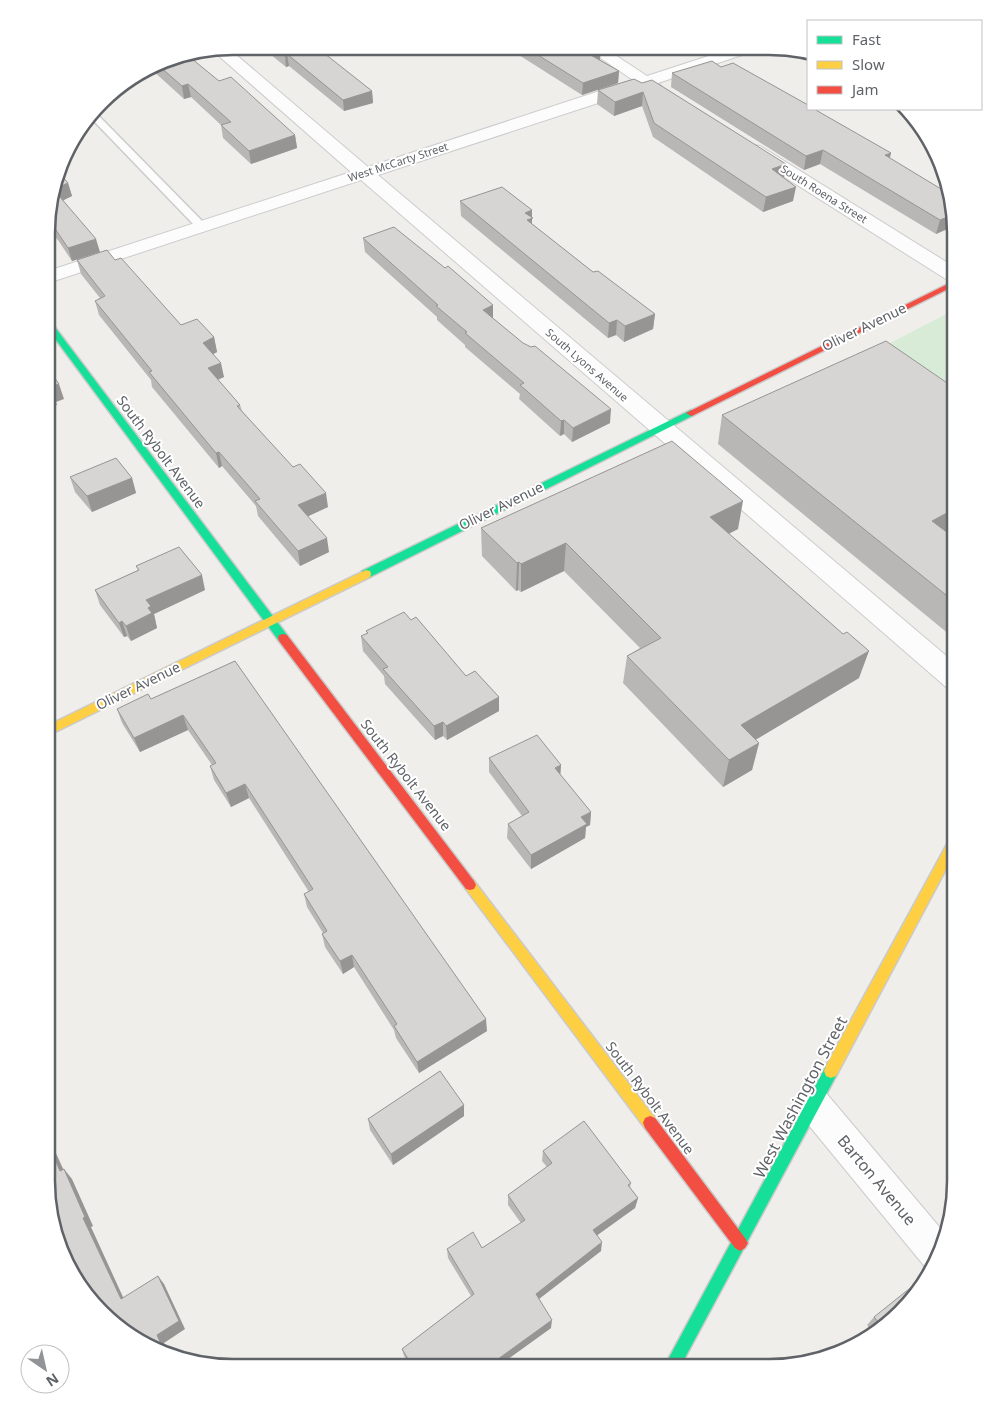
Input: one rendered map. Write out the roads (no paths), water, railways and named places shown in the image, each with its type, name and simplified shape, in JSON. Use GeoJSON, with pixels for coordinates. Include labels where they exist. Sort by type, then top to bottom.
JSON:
{"type":"FeatureCollection","features":[{"type":"Feature","properties":{"kind":"street","name":"South Lyons Avenue"},"geometry":{"type":"LineString","coordinates":[[226,55],[947,672]]}},
{"type":"Feature","properties":{"kind":"street"},"geometry":{"type":"LineString","coordinates":[[604,55],[670,97]]}},
{"type":"Feature","properties":{"kind":"street","name":"West McCarty Street"},"geometry":{"type":"LineString","coordinates":[[55,275],[726,55]]}},
{"type":"Feature","properties":{"kind":"street","name":"South Roena Street"},"geometry":{"type":"LineString","coordinates":[[738,140],[947,272]]}},
{"type":"Feature","properties":{"kind":"street"},"geometry":{"type":"LineString","coordinates":[[932,262],[947,255]]}},
{"type":"Feature","properties":{"kind":"street","name":"Oliver Avenue"},"geometry":{"type":"LineString","coordinates":[[55,727],[947,286]]}},
{"type":"Feature","properties":{"kind":"street","name":"South Rybolt Avenue"},"geometry":{"type":"LineString","coordinates":[[55,333],[268,621],[484,902],[740,1244]]}},
{"type":"Feature","properties":{"kind":"street","name":"West Washington Street"},"geometry":{"type":"LineString","coordinates":[[677,1359],[947,858]]}},
{"type":"Feature","properties":{"kind":"street","name":"Barton Avenue"},"geometry":{"type":"LineString","coordinates":[[814,1105],[933,1248]]}},
{"type":"Feature","properties":{"kind":"lane"},"geometry":{"type":"LineString","coordinates":[[97,118],[201,226]]}}]}
